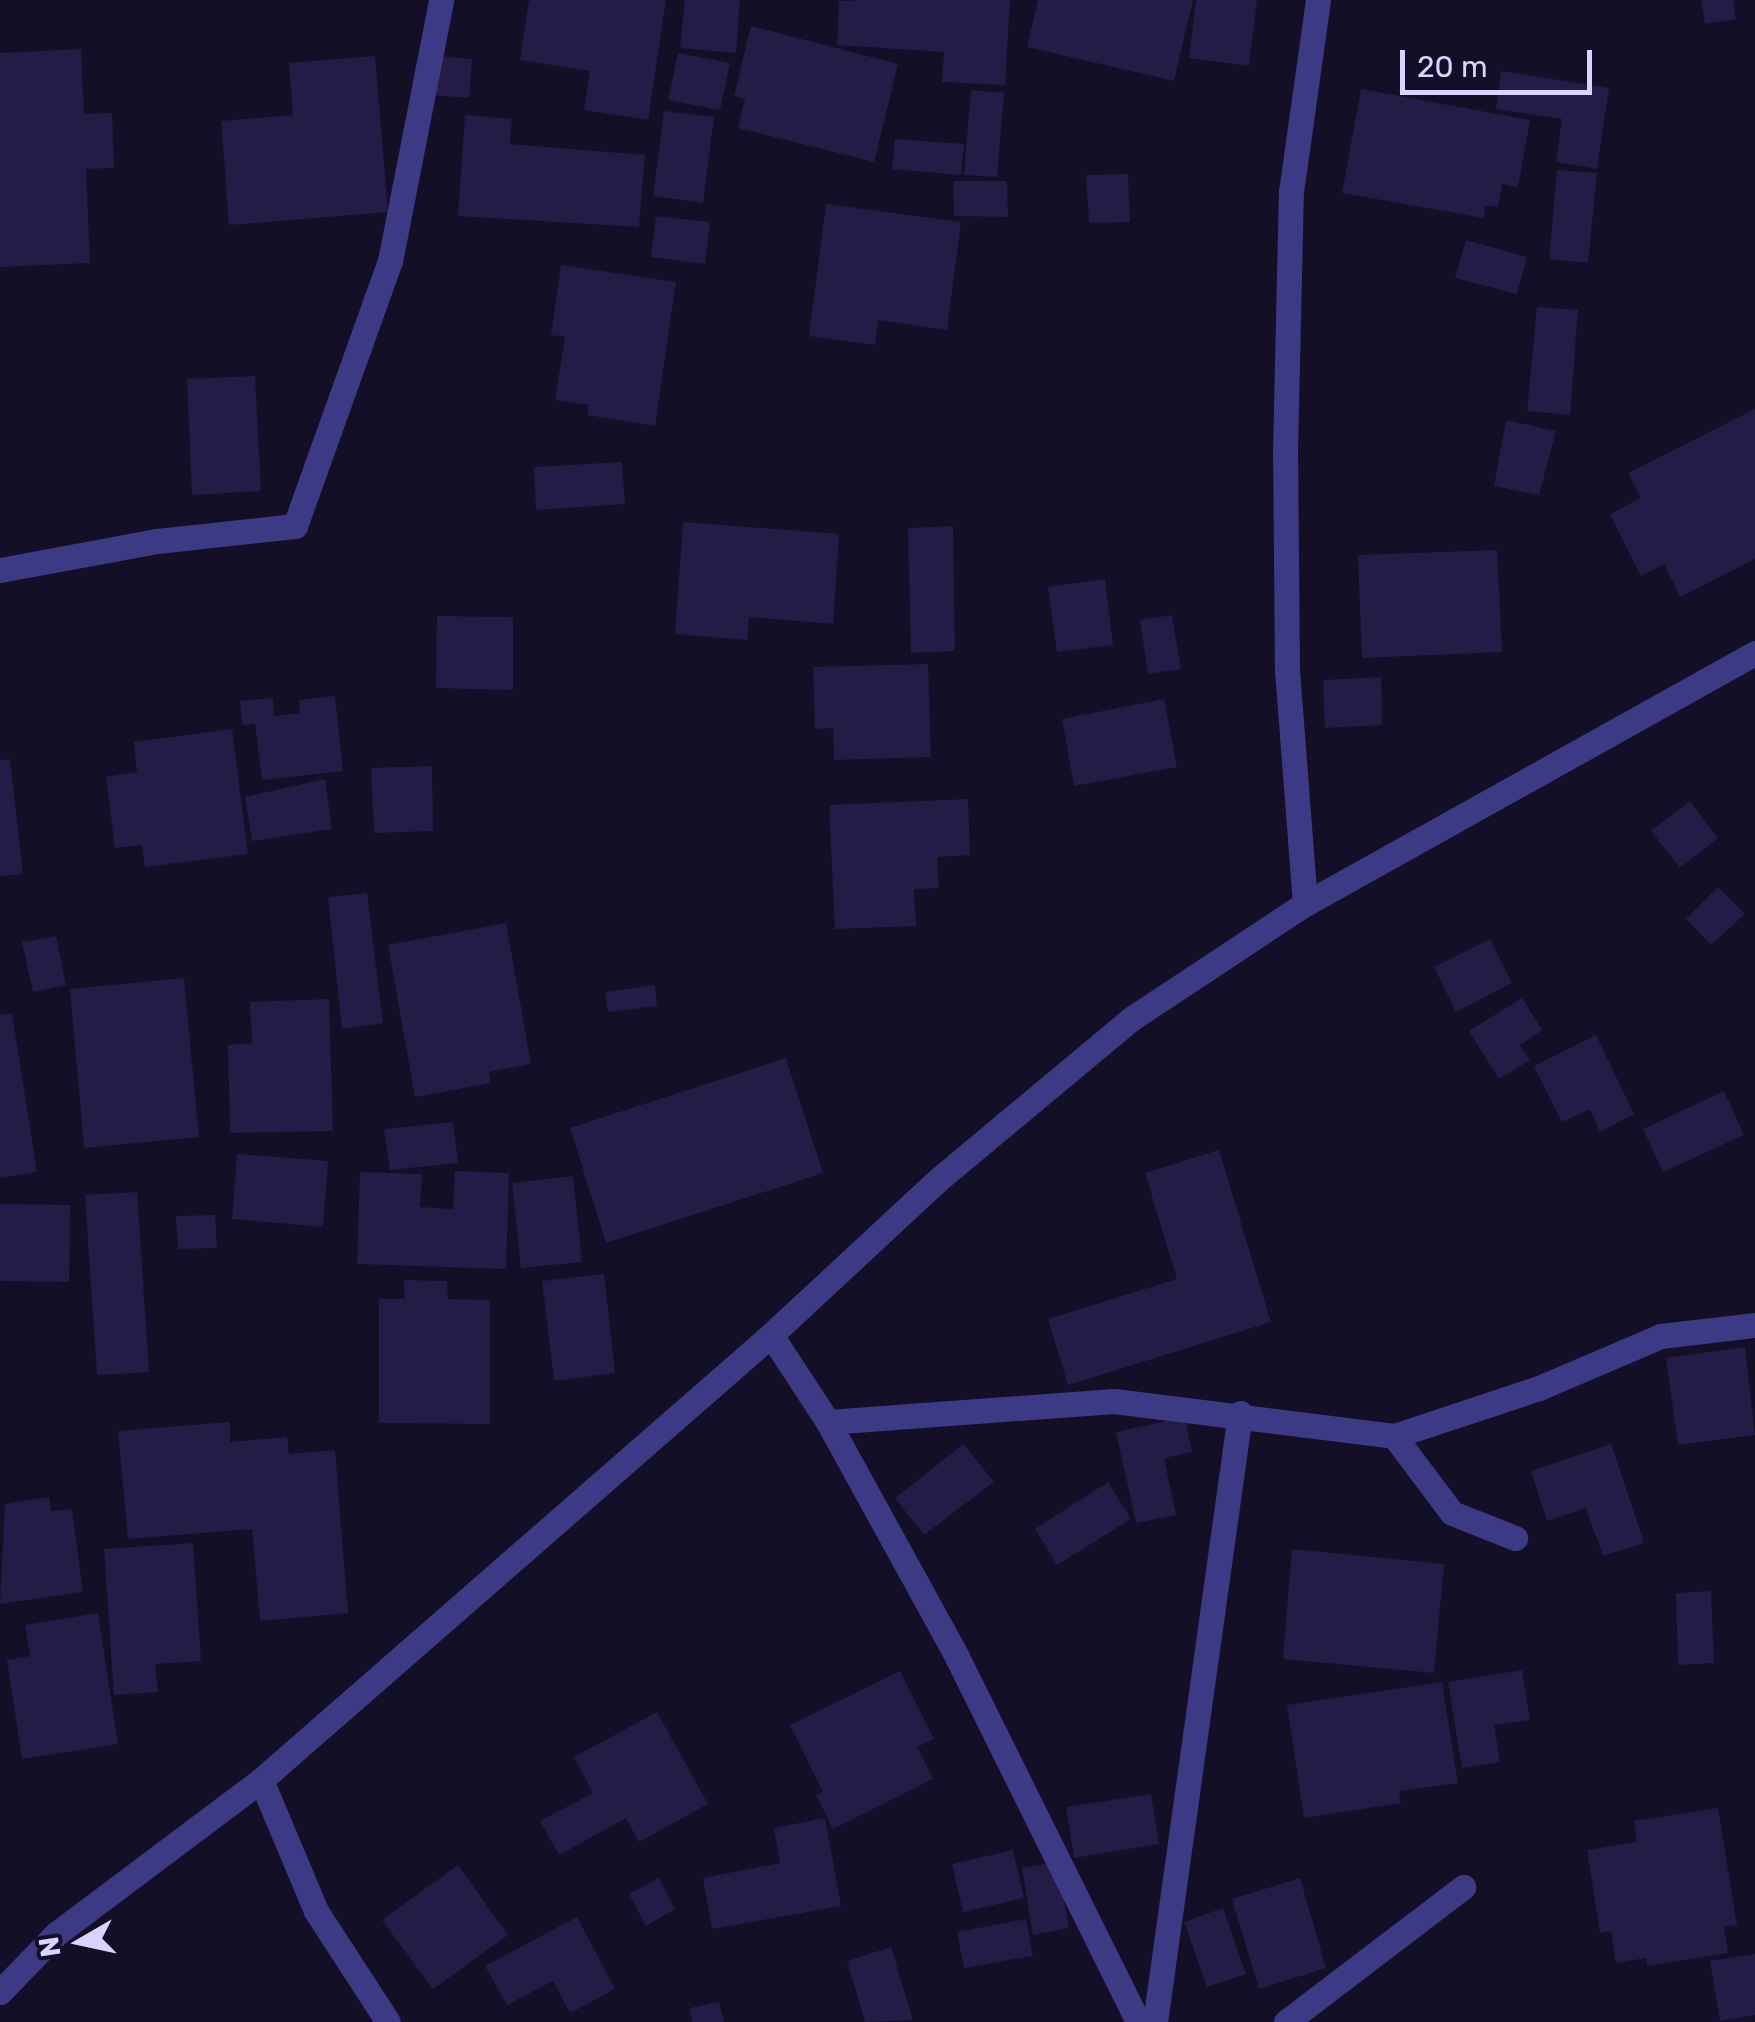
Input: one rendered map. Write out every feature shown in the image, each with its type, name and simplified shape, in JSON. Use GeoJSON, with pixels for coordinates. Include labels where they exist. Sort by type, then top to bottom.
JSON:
{"type":"FeatureCollection","features":[{"type":"Feature","properties":{"kind":"street"},"geometry":{"type":"LineString","coordinates":[[0,570],[157,541],[295,526],[390,261],[441,0]]}},
{"type":"Feature","properties":{"kind":"street"},"geometry":{"type":"LineString","coordinates":[[1305,904],[1287,671],[1285,452],[1292,192],[1318,0]]}},
{"type":"Feature","properties":{"kind":"street"},"geometry":{"type":"LineString","coordinates":[[0,1992],[56,1934],[261,1780],[770,1336],[940,1179],[1132,1018],[1305,904],[1755,653]]}},
{"type":"Feature","properties":{"kind":"street"},"geometry":{"type":"LineString","coordinates":[[828,1422],[1114,1401],[1240,1413],[1394,1436],[1539,1388],[1661,1336],[1755,1325]]}},
{"type":"Feature","properties":{"kind":"street"},"geometry":{"type":"LineString","coordinates":[[770,1336],[828,1422],[1040,1814],[1138,2022]]}},
{"type":"Feature","properties":{"kind":"street"},"geometry":{"type":"LineString","coordinates":[[1155,2022],[1240,1413]]}},
{"type":"Feature","properties":{"kind":"street"},"geometry":{"type":"LineString","coordinates":[[1394,1436],[1452,1513],[1516,1538]]}},
{"type":"Feature","properties":{"kind":"street"},"geometry":{"type":"LineString","coordinates":[[261,1780],[316,1911],[388,2022]]}},
{"type":"Feature","properties":{"kind":"street"},"geometry":{"type":"LineString","coordinates":[[1286,2022],[1462,1887]]}},
{"type":"Feature","properties":{"kind":"building"},"geometry":{"type":"Polygon","coordinates":[[[529,0],[666,0],[648,120],[584,110],[590,71],[520,60],[529,0]]]}},
{"type":"Feature","properties":{"kind":"building"},"geometry":{"type":"Polygon","coordinates":[[[685,0],[740,0],[736,53],[680,48],[685,0]]]}},
{"type":"Feature","properties":{"kind":"building"},"geometry":{"type":"Polygon","coordinates":[[[1010,0],[1005,85],[942,82],[944,52],[837,45],[839,1],[1010,0]]]}},
{"type":"Feature","properties":{"kind":"building"},"geometry":{"type":"Polygon","coordinates":[[[1038,0],[1193,0],[1174,81],[1027,47],[1038,0]]]}},
{"type":"Feature","properties":{"kind":"building"},"geometry":{"type":"Polygon","coordinates":[[[1196,0],[1257,0],[1249,66],[1189,58],[1196,0]]]}},
{"type":"Feature","properties":{"kind":"building"},"geometry":{"type":"Polygon","coordinates":[[[1701,0],[1733,0],[1736,19],[1705,24],[1701,0]]]}},
{"type":"Feature","properties":{"kind":"building"},"geometry":{"type":"Polygon","coordinates":[[[751,26],[898,64],[874,162],[738,128],[745,99],[734,96],[751,26]]]}},
{"type":"Feature","properties":{"kind":"building"},"geometry":{"type":"Polygon","coordinates":[[[81,49],[84,114],[112,113],[114,168],[86,169],[90,263],[0,267],[0,53],[81,49]]]}},
{"type":"Feature","properties":{"kind":"building"},"geometry":{"type":"Polygon","coordinates":[[[678,53],[730,63],[720,110],[668,100],[678,53]]]}},
{"type":"Feature","properties":{"kind":"building"},"geometry":{"type":"Polygon","coordinates":[[[375,56],[388,212],[229,225],[221,121],[293,115],[289,63],[375,56]]]}},
{"type":"Feature","properties":{"kind":"building"},"geometry":{"type":"Polygon","coordinates":[[[437,56],[472,59],[469,98],[434,95],[437,56]]]}},
{"type":"Feature","properties":{"kind":"building"},"geometry":{"type":"Polygon","coordinates":[[[1501,71],[1609,88],[1597,169],[1556,162],[1562,119],[1496,109],[1501,71]]]}},
{"type":"Feature","properties":{"kind":"building"},"geometry":{"type":"Polygon","coordinates":[[[1361,89],[1530,120],[1518,187],[1502,184],[1498,207],[1485,205],[1484,218],[1342,193],[1361,89]]]}},
{"type":"Feature","properties":{"kind":"building"},"geometry":{"type":"Polygon","coordinates":[[[971,90],[1004,93],[997,177],[964,175],[971,90]]]}},
{"type":"Feature","properties":{"kind":"building"},"geometry":{"type":"Polygon","coordinates":[[[664,111],[714,117],[703,203],[653,196],[664,111]]]}},
{"type":"Feature","properties":{"kind":"building"},"geometry":{"type":"Polygon","coordinates":[[[465,115],[512,119],[510,144],[645,155],[639,227],[458,216],[465,115]]]}},
{"type":"Feature","properties":{"kind":"building"},"geometry":{"type":"Polygon","coordinates":[[[895,139],[964,144],[961,175],[892,169],[895,139]]]}},
{"type":"Feature","properties":{"kind":"building"},"geometry":{"type":"Polygon","coordinates":[[[1557,170],[1597,173],[1588,263],[1549,259],[1557,170]]]}},
{"type":"Feature","properties":{"kind":"building"},"geometry":{"type":"Polygon","coordinates":[[[1128,174],[1130,222],[1089,223],[1086,175],[1128,174]]]}},
{"type":"Feature","properties":{"kind":"building"},"geometry":{"type":"Polygon","coordinates":[[[953,181],[1007,181],[1008,217],[954,216],[953,181]]]}},
{"type":"Feature","properties":{"kind":"building"},"geometry":{"type":"Polygon","coordinates":[[[826,204],[961,222],[947,330],[878,320],[875,345],[809,336],[826,204]]]}},
{"type":"Feature","properties":{"kind":"building"},"geometry":{"type":"Polygon","coordinates":[[[656,216],[710,222],[705,264],[651,257],[656,216]]]}},
{"type":"Feature","properties":{"kind":"building"},"geometry":{"type":"Polygon","coordinates":[[[1466,240],[1527,257],[1517,294],[1455,278],[1466,240]]]}},
{"type":"Feature","properties":{"kind":"building"},"geometry":{"type":"Polygon","coordinates":[[[561,265],[676,282],[655,426],[587,415],[589,405],[555,400],[565,337],[551,335],[561,265]]]}},
{"type":"Feature","properties":{"kind":"building"},"geometry":{"type":"Polygon","coordinates":[[[1537,307],[1578,310],[1570,415],[1527,411],[1537,307]]]}},
{"type":"Feature","properties":{"kind":"building"},"geometry":{"type":"Polygon","coordinates":[[[255,376],[261,491],[192,495],[187,379],[255,376]]]}},
{"type":"Feature","properties":{"kind":"building"},"geometry":{"type":"Polygon","coordinates":[[[1755,409],[1755,559],[1680,597],[1664,564],[1641,576],[1610,514],[1641,498],[1628,473],[1755,409]]]}},
{"type":"Feature","properties":{"kind":"building"},"geometry":{"type":"Polygon","coordinates":[[[1506,420],[1556,431],[1539,495],[1494,486],[1506,420]]]}},
{"type":"Feature","properties":{"kind":"building"},"geometry":{"type":"Polygon","coordinates":[[[622,462],[625,504],[536,510],[534,467],[622,462]]]}},
{"type":"Feature","properties":{"kind":"building"},"geometry":{"type":"Polygon","coordinates":[[[683,522],[839,534],[833,624],[749,617],[747,640],[675,634],[683,522]]]}},
{"type":"Feature","properties":{"kind":"building"},"geometry":{"type":"Polygon","coordinates":[[[953,526],[955,651],[911,653],[908,528],[953,526]]]}},
{"type":"Feature","properties":{"kind":"building"},"geometry":{"type":"Polygon","coordinates":[[[1497,550],[1502,652],[1362,658],[1358,555],[1497,550]]]}},
{"type":"Feature","properties":{"kind":"building"},"geometry":{"type":"Polygon","coordinates":[[[1105,579],[1113,645],[1057,652],[1048,587],[1105,579]]]}},
{"type":"Feature","properties":{"kind":"building"},"geometry":{"type":"Polygon","coordinates":[[[1172,615],[1181,669],[1148,674],[1140,620],[1172,615]]]}},
{"type":"Feature","properties":{"kind":"building"},"geometry":{"type":"Polygon","coordinates":[[[437,616],[513,617],[513,690],[436,688],[437,616]]]}},
{"type":"Feature","properties":{"kind":"building"},"geometry":{"type":"Polygon","coordinates":[[[928,664],[931,757],[834,760],[833,728],[815,729],[813,667],[928,664]]]}},
{"type":"Feature","properties":{"kind":"building"},"geometry":{"type":"Polygon","coordinates":[[[1381,677],[1382,725],[1325,728],[1323,680],[1381,677]]]}},
{"type":"Feature","properties":{"kind":"building"},"geometry":{"type":"Polygon","coordinates":[[[335,696],[343,771],[262,780],[255,724],[242,725],[240,701],[273,698],[274,716],[300,713],[299,700],[335,696]]]}},
{"type":"Feature","properties":{"kind":"building"},"geometry":{"type":"Polygon","coordinates":[[[1164,699],[1177,767],[1074,786],[1062,719],[1164,699]]]}},
{"type":"Feature","properties":{"kind":"building"},"geometry":{"type":"Polygon","coordinates":[[[232,729],[248,854],[145,867],[142,845],[115,848],[106,777],[137,772],[134,742],[232,729]]]}},
{"type":"Feature","properties":{"kind":"building"},"geometry":{"type":"Polygon","coordinates":[[[10,759],[23,874],[0,876],[0,760],[10,759]]]}},
{"type":"Feature","properties":{"kind":"building"},"geometry":{"type":"Polygon","coordinates":[[[432,766],[433,831],[374,833],[371,768],[432,766]]]}},
{"type":"Feature","properties":{"kind":"building"},"geometry":{"type":"Polygon","coordinates":[[[325,779],[332,829],[252,841],[245,797],[325,779]]]}},
{"type":"Feature","properties":{"kind":"building"},"geometry":{"type":"Polygon","coordinates":[[[968,799],[970,855],[937,857],[939,888],[914,889],[916,926],[835,929],[829,805],[968,799]]]}},
{"type":"Feature","properties":{"kind":"building"},"geometry":{"type":"Polygon","coordinates":[[[1690,801],[1718,838],[1680,868],[1651,831],[1690,801]]]}},
{"type":"Feature","properties":{"kind":"building"},"geometry":{"type":"Polygon","coordinates":[[[1718,887],[1745,914],[1711,945],[1686,919],[1718,887]]]}},
{"type":"Feature","properties":{"kind":"building"},"geometry":{"type":"Polygon","coordinates":[[[367,893],[383,1023],[342,1029],[328,897],[367,893]]]}},
{"type":"Feature","properties":{"kind":"building"},"geometry":{"type":"Polygon","coordinates":[[[506,923],[531,1064],[489,1072],[491,1083],[415,1097],[388,945],[506,923]]]}},
{"type":"Feature","properties":{"kind":"building"},"geometry":{"type":"Polygon","coordinates":[[[56,936],[66,985],[33,992],[22,942],[56,936]]]}},
{"type":"Feature","properties":{"kind":"building"},"geometry":{"type":"Polygon","coordinates":[[[1490,939],[1512,983],[1456,1012],[1434,967],[1490,939]]]}},
{"type":"Feature","properties":{"kind":"building"},"geometry":{"type":"Polygon","coordinates":[[[184,978],[199,1137],[84,1148],[70,989],[184,978]]]}},
{"type":"Feature","properties":{"kind":"building"},"geometry":{"type":"Polygon","coordinates":[[[655,985],[657,1006],[608,1012],[605,992],[655,985]]]}},
{"type":"Feature","properties":{"kind":"building"},"geometry":{"type":"Polygon","coordinates":[[[1522,998],[1542,1030],[1520,1045],[1530,1060],[1499,1079],[1469,1031],[1522,998]]]}},
{"type":"Feature","properties":{"kind":"building"},"geometry":{"type":"Polygon","coordinates":[[[329,999],[333,1131],[230,1133],[228,1045],[252,1043],[250,1002],[329,999]]]}},
{"type":"Feature","properties":{"kind":"building"},"geometry":{"type":"Polygon","coordinates":[[[12,1013],[37,1172],[0,1178],[0,1015],[12,1013]]]}},
{"type":"Feature","properties":{"kind":"building"},"geometry":{"type":"Polygon","coordinates":[[[1596,1035],[1634,1114],[1600,1132],[1590,1109],[1562,1122],[1534,1066],[1596,1035]]]}},
{"type":"Feature","properties":{"kind":"building"},"geometry":{"type":"Polygon","coordinates":[[[786,1058],[823,1173],[606,1243],[570,1128],[786,1058]]]}},
{"type":"Feature","properties":{"kind":"building"},"geometry":{"type":"Polygon","coordinates":[[[1724,1091],[1744,1135],[1663,1172],[1643,1129],[1724,1091]]]}},
{"type":"Feature","properties":{"kind":"building"},"geometry":{"type":"Polygon","coordinates":[[[453,1122],[458,1163],[390,1170],[384,1129],[453,1122]]]}},
{"type":"Feature","properties":{"kind":"building"},"geometry":{"type":"Polygon","coordinates":[[[1219,1150],[1271,1322],[1068,1385],[1048,1319],[1177,1279],[1145,1173],[1219,1150]]]}},
{"type":"Feature","properties":{"kind":"building"},"geometry":{"type":"Polygon","coordinates":[[[237,1154],[328,1161],[323,1227],[232,1219],[237,1154]]]}},
{"type":"Feature","properties":{"kind":"building"},"geometry":{"type":"Polygon","coordinates":[[[455,1171],[509,1173],[506,1269],[357,1264],[360,1172],[422,1174],[420,1207],[453,1209],[455,1171]]]}},
{"type":"Feature","properties":{"kind":"building"},"geometry":{"type":"Polygon","coordinates":[[[573,1176],[582,1262],[521,1268],[512,1183],[573,1176]]]}},
{"type":"Feature","properties":{"kind":"building"},"geometry":{"type":"Polygon","coordinates":[[[137,1192],[149,1372],[97,1375],[85,1195],[137,1192]]]}},
{"type":"Feature","properties":{"kind":"building"},"geometry":{"type":"Polygon","coordinates":[[[0,1204],[70,1205],[69,1282],[0,1281],[0,1204]]]}},
{"type":"Feature","properties":{"kind":"building"},"geometry":{"type":"Polygon","coordinates":[[[215,1215],[217,1248],[178,1249],[176,1216],[215,1215]]]}},
{"type":"Feature","properties":{"kind":"building"},"geometry":{"type":"Polygon","coordinates":[[[604,1274],[615,1373],[554,1381],[542,1281],[604,1274]]]}},
{"type":"Feature","properties":{"kind":"building"},"geometry":{"type":"Polygon","coordinates":[[[404,1280],[447,1281],[448,1299],[490,1300],[490,1424],[379,1423],[379,1299],[405,1299],[404,1280]]]}},
{"type":"Feature","properties":{"kind":"building"},"geometry":{"type":"Polygon","coordinates":[[[1745,1347],[1755,1435],[1678,1445],[1666,1358],[1745,1347]]]}},
{"type":"Feature","properties":{"kind":"building"},"geometry":{"type":"Polygon","coordinates":[[[1185,1417],[1192,1452],[1164,1458],[1176,1515],[1136,1523],[1116,1432],[1185,1417]]]}},
{"type":"Feature","properties":{"kind":"building"},"geometry":{"type":"Polygon","coordinates":[[[230,1422],[230,1442],[287,1437],[289,1454],[335,1450],[348,1613],[260,1621],[252,1529],[128,1539],[118,1431],[230,1422]]]}},
{"type":"Feature","properties":{"kind":"building"},"geometry":{"type":"Polygon","coordinates":[[[964,1444],[994,1482],[924,1535],[895,1498],[964,1444]]]}},
{"type":"Feature","properties":{"kind":"building"},"geometry":{"type":"Polygon","coordinates":[[[1611,1444],[1644,1543],[1603,1556],[1586,1508],[1547,1521],[1531,1471],[1611,1444]]]}},
{"type":"Feature","properties":{"kind":"building"},"geometry":{"type":"Polygon","coordinates":[[[1108,1482],[1131,1519],[1057,1565],[1035,1529],[1108,1482]]]}},
{"type":"Feature","properties":{"kind":"building"},"geometry":{"type":"Polygon","coordinates":[[[49,1497],[51,1511],[72,1509],[83,1592],[0,1604],[5,1504],[49,1497]]]}},
{"type":"Feature","properties":{"kind":"building"},"geometry":{"type":"Polygon","coordinates":[[[193,1543],[201,1661],[155,1664],[158,1692],[114,1695],[104,1549],[193,1543]]]}},
{"type":"Feature","properties":{"kind":"building"},"geometry":{"type":"Polygon","coordinates":[[[1292,1549],[1444,1564],[1434,1673],[1283,1659],[1292,1549]]]}},
{"type":"Feature","properties":{"kind":"building"},"geometry":{"type":"Polygon","coordinates":[[[1711,1591],[1714,1663],[1678,1665],[1676,1593],[1711,1591]]]}},
{"type":"Feature","properties":{"kind":"building"},"geometry":{"type":"Polygon","coordinates":[[[98,1613],[118,1744],[22,1759],[7,1660],[30,1656],[25,1625],[98,1613]]]}},
{"type":"Feature","properties":{"kind":"building"},"geometry":{"type":"Polygon","coordinates":[[[1522,1670],[1530,1720],[1494,1725],[1500,1762],[1462,1768],[1448,1682],[1522,1670]]]}},
{"type":"Feature","properties":{"kind":"building"},"geometry":{"type":"Polygon","coordinates":[[[900,1671],[934,1739],[917,1747],[933,1779],[833,1829],[816,1795],[823,1792],[790,1725],[900,1671]]]}},
{"type":"Feature","properties":{"kind":"building"},"geometry":{"type":"Polygon","coordinates":[[[1442,1682],[1458,1783],[1399,1791],[1401,1803],[1304,1818],[1287,1705],[1442,1682]]]}},
{"type":"Feature","properties":{"kind":"building"},"geometry":{"type":"Polygon","coordinates":[[[657,1712],[708,1804],[639,1842],[626,1818],[559,1855],[540,1821],[593,1793],[574,1757],[657,1712]]]}},
{"type":"Feature","properties":{"kind":"building"},"geometry":{"type":"Polygon","coordinates":[[[1151,1794],[1159,1844],[1074,1858],[1066,1807],[1151,1794]]]}},
{"type":"Feature","properties":{"kind":"building"},"geometry":{"type":"Polygon","coordinates":[[[1718,1808],[1737,1925],[1724,1927],[1728,1953],[1647,1966],[1646,1958],[1616,1963],[1611,1931],[1600,1933],[1587,1850],[1637,1842],[1634,1821],[1718,1808]]]}},
{"type":"Feature","properties":{"kind":"building"},"geometry":{"type":"Polygon","coordinates":[[[825,1818],[841,1906],[712,1929],[703,1878],[780,1863],[774,1828],[825,1818]]]}},
{"type":"Feature","properties":{"kind":"building"},"geometry":{"type":"Polygon","coordinates":[[[1013,1850],[1024,1898],[963,1912],[952,1864],[1013,1850]]]}},
{"type":"Feature","properties":{"kind":"building"},"geometry":{"type":"Polygon","coordinates":[[[1057,1862],[1069,1928],[1033,1935],[1022,1868],[1057,1862]]]}},
{"type":"Feature","properties":{"kind":"building"},"geometry":{"type":"Polygon","coordinates":[[[458,1865],[508,1935],[433,1989],[382,1920],[458,1865]]]}},
{"type":"Feature","properties":{"kind":"building"},"geometry":{"type":"Polygon","coordinates":[[[659,1878],[675,1909],[646,1926],[629,1894],[659,1878]]]}},
{"type":"Feature","properties":{"kind":"building"},"geometry":{"type":"Polygon","coordinates":[[[1300,1878],[1326,1968],[1259,1989],[1232,1899],[1300,1878]]]}},
{"type":"Feature","properties":{"kind":"building"},"geometry":{"type":"Polygon","coordinates":[[[1223,1908],[1246,1974],[1207,1987],[1184,1922],[1223,1908]]]}},
{"type":"Feature","properties":{"kind":"building"},"geometry":{"type":"Polygon","coordinates":[[[577,1917],[615,1989],[570,2013],[553,1981],[507,2005],[485,1966],[577,1917]]]}},
{"type":"Feature","properties":{"kind":"building"},"geometry":{"type":"Polygon","coordinates":[[[1026,1919],[1033,1956],[964,1968],[957,1932],[1026,1919]]]}},
{"type":"Feature","properties":{"kind":"building"},"geometry":{"type":"Polygon","coordinates":[[[891,1947],[913,2020],[865,2022],[847,1961],[891,1947]]]}},
{"type":"Feature","properties":{"kind":"building"},"geometry":{"type":"Polygon","coordinates":[[[1755,1954],[1755,2015],[1720,2021],[1710,1961],[1755,1954]]]}},
{"type":"Feature","properties":{"kind":"building"},"geometry":{"type":"Polygon","coordinates":[[[719,2002],[724,2022],[692,2022],[690,2008],[719,2002]]]}}]}
